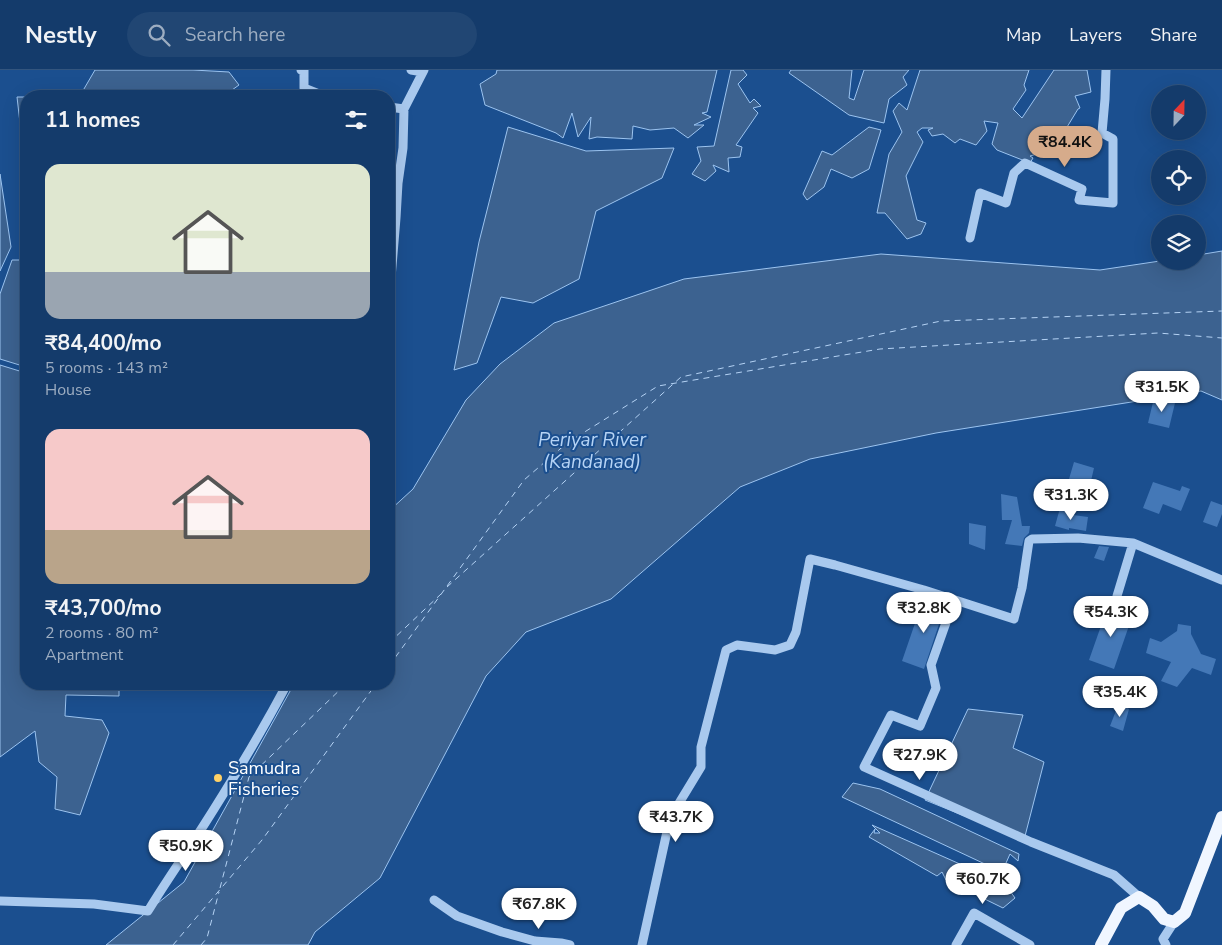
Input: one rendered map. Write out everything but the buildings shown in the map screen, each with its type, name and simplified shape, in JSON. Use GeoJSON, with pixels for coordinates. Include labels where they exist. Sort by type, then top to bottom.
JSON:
{"type":"FeatureCollection","features":[{"type":"Feature","properties":{"kind":"main road"},"geometry":{"type":"LineString","coordinates":[[1101,945],[1121,908],[1139,897],[1153,906],[1164,919],[1174,922],[1184,912],[1222,817]]}},
{"type":"Feature","properties":{"kind":"street"},"geometry":{"type":"LineString","coordinates":[[301,70],[304,70],[304,88],[309,90]]}},
{"type":"Feature","properties":{"kind":"street"},"geometry":{"type":"LineString","coordinates":[[395,230],[398,183],[403,148],[404,109],[423,71],[411,70]]}},
{"type":"Feature","properties":{"kind":"street"},"geometry":{"type":"LineString","coordinates":[[970,238],[980,193],[1006,203],[1014,173],[1025,163],[1082,189],[1079,200],[1113,202],[1113,139],[1102,133],[1106,99],[1106,70]]}},
{"type":"Feature","properties":{"kind":"street"},"geometry":{"type":"LineString","coordinates":[[395,107],[404,109]]}},
{"type":"Feature","properties":{"kind":"street"},"geometry":{"type":"LineString","coordinates":[[642,945],[670,818],[701,767],[701,747],[726,650],[737,645],[775,650],[790,645],[796,632],[810,560],[835,565],[954,600],[1014,620],[1022,588],[1029,542],[1032,539],[1078,538],[1133,543],[1222,580]]}},
{"type":"Feature","properties":{"kind":"street"},"geometry":{"type":"LineString","coordinates":[[1117,596],[1133,543]]}},
{"type":"Feature","properties":{"kind":"street"},"geometry":{"type":"LineString","coordinates":[[954,600],[931,665],[936,688],[920,726],[891,715],[864,767],[1031,842],[1114,875],[1139,897]]}},
{"type":"Feature","properties":{"kind":"street"},"geometry":{"type":"LineString","coordinates":[[0,901],[94,904],[148,911],[202,828],[284,690]]}},
{"type":"Feature","properties":{"kind":"street"},"geometry":{"type":"LineString","coordinates":[[434,900],[457,916],[502,932],[535,941],[570,945]]}},
{"type":"Feature","properties":{"kind":"street"},"geometry":{"type":"LineString","coordinates":[[956,945],[974,913],[1030,945]]}},
{"type":"Feature","properties":{"kind":"street"},"geometry":{"type":"LineString","coordinates":[[1166,945],[1163,939],[1174,922]]}},
{"type":"Feature","properties":{"kind":"water"},"geometry":{"type":"Polygon","coordinates":[[[95,70],[229,72],[239,85],[232,90],[83,90],[95,70]]]}},
{"type":"Feature","properties":{"kind":"water"},"geometry":{"type":"Polygon","coordinates":[[[497,70],[717,70],[707,112],[702,113],[711,117],[694,125],[704,125],[688,138],[674,128],[650,130],[633,126],[632,139],[597,137],[589,139],[591,117],[578,137],[572,113],[563,138],[556,133],[485,105],[480,84],[496,74],[497,70]]]}},
{"type":"Feature","properties":{"kind":"water"},"geometry":{"type":"Polygon","coordinates":[[[731,70],[743,70],[747,75],[738,84],[750,103],[754,99],[761,106],[753,108],[758,113],[736,145],[742,147],[740,157],[728,158],[729,172],[713,165],[716,171],[705,181],[692,174],[701,161],[697,147],[714,146],[731,70]]]}},
{"type":"Feature","properties":{"kind":"water"},"geometry":{"type":"Polygon","coordinates":[[[791,70],[852,70],[849,98],[854,100],[864,70],[909,70],[903,77],[907,85],[889,99],[884,123],[849,115],[789,73],[791,70]]]}},
{"type":"Feature","properties":{"kind":"water"},"geometry":{"type":"Polygon","coordinates":[[[920,70],[1029,70],[1024,85],[1026,90],[1013,109],[1022,118],[1054,70],[1087,70],[1091,92],[1075,96],[1080,108],[1064,132],[1057,128],[1058,135],[1048,139],[1051,150],[1030,156],[1033,158],[1030,163],[997,150],[992,144],[998,123],[984,121],[987,131],[976,145],[960,139],[955,143],[943,134],[932,136],[928,130],[933,128],[922,128],[917,132],[923,142],[906,176],[917,220],[926,223],[921,234],[907,239],[885,213],[877,213],[889,154],[902,132],[893,111],[899,103],[907,110],[920,70]]]}},
{"type":"Feature","properties":{"kind":"water"},"geometry":{"type":"Polygon","coordinates":[[[17,97],[20,97],[20,123],[17,97]]]}},
{"type":"Feature","properties":{"kind":"water"},"geometry":{"type":"Polygon","coordinates":[[[508,127],[586,151],[674,148],[662,178],[596,211],[579,279],[533,303],[501,297],[477,363],[454,370],[479,242],[508,127]]]}},
{"type":"Feature","properties":{"kind":"water"},"geometry":{"type":"Polygon","coordinates":[[[869,127],[881,130],[869,169],[852,178],[831,169],[824,187],[807,200],[803,194],[822,151],[832,155],[869,127]]]}},
{"type":"Feature","properties":{"kind":"water"},"geometry":{"type":"Polygon","coordinates":[[[0,174],[11,247],[0,271],[0,174]]]}},
{"type":"Feature","properties":{"kind":"water","name":"Periyar River (Kandanad)"},"geometry":{"type":"Polygon","coordinates":[[[1222,251],[1222,400],[1201,391],[936,433],[810,459],[740,487],[611,599],[526,632],[486,676],[380,878],[315,932],[308,945],[106,945],[184,882],[291,690],[395,690],[395,506],[413,489],[466,400],[500,364],[554,323],[684,279],[881,254],[1100,270],[1151,262],[1151,270],[1206,270],[1206,254],[1222,251]]]}},
{"type":"Feature","properties":{"kind":"water"},"geometry":{"type":"Polygon","coordinates":[[[12,260],[20,260],[20,365],[0,359],[0,294],[12,260]]]}},
{"type":"Feature","properties":{"kind":"water"},"geometry":{"type":"Polygon","coordinates":[[[0,365],[20,371],[20,690],[119,690],[119,696],[66,695],[65,716],[102,720],[109,733],[80,815],[55,809],[57,777],[39,762],[35,731],[0,757],[0,365]]]}},
{"type":"Feature","properties":{"kind":"water"},"geometry":{"type":"Polygon","coordinates":[[[968,709],[1023,715],[1013,748],[1044,762],[1024,840],[925,800],[968,709]]]}},
{"type":"Feature","properties":{"kind":"water"},"geometry":{"type":"Polygon","coordinates":[[[853,783],[880,789],[1019,854],[1018,861],[1010,854],[1002,872],[842,797],[853,783]]]}},
{"type":"Feature","properties":{"kind":"water"},"geometry":{"type":"Polygon","coordinates":[[[872,825],[1005,884],[1015,898],[1003,908],[946,880],[942,872],[937,876],[869,837],[875,829],[874,833],[880,833],[872,825]]]}},
{"type":"Feature","properties":{"kind":"ferry route"},"geometry":{"type":"LineString","coordinates":[[447,587],[681,377],[941,321],[1222,311]]}},
{"type":"Feature","properties":{"kind":"ferry route"},"geometry":{"type":"LineString","coordinates":[[395,658],[524,480],[567,443],[658,386],[880,349],[1158,333],[1222,338]]}},
{"type":"Feature","properties":{"kind":"ferry route"},"geometry":{"type":"LineString","coordinates":[[395,637],[441,594]]}},
{"type":"Feature","properties":{"kind":"ferry route"},"geometry":{"type":"LineString","coordinates":[[220,888],[249,777],[340,690]]}},
{"type":"Feature","properties":{"kind":"ferry route"},"geometry":{"type":"LineString","coordinates":[[173,945],[262,840],[372,690]]}},
{"type":"Feature","properties":{"kind":"ferry route"},"geometry":{"type":"LineString","coordinates":[[201,945],[207,938],[219,892]]}},
{"type":"Feature","properties":{"kind":"place","name":"Samudra Fisheries"},"geometry":{"type":"Point","coordinates":[218,778]}}]}
